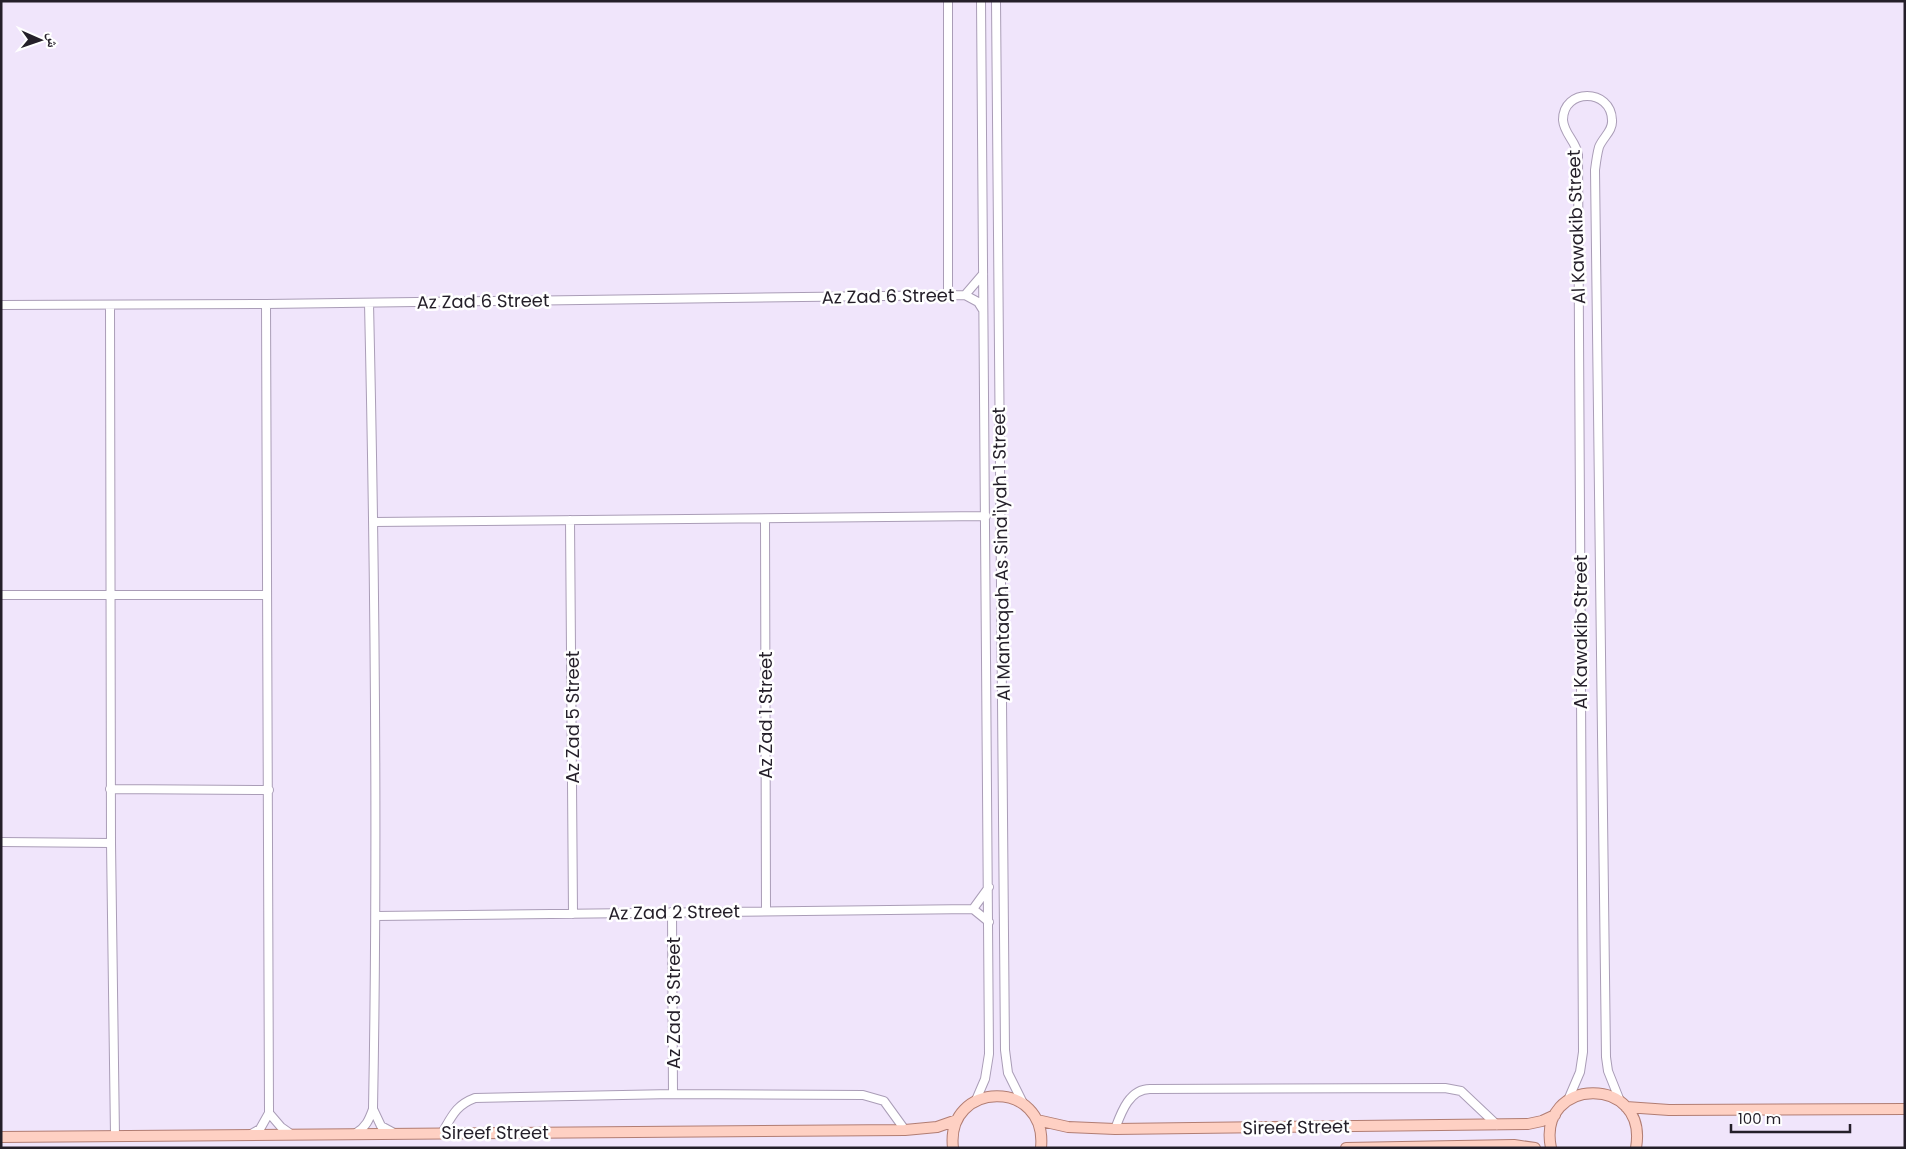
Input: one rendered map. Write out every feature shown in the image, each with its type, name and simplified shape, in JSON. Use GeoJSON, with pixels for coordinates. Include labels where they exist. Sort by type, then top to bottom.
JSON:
{"type":"FeatureCollection","features":[{"type":"Feature","properties":{"kind":"main road"},"geometry":{"type":"LineString","coordinates":[[1551,1148],[1549,1132],[1555,1115],[1568,1100],[1594,1092],[1603,1093],[1623,1104],[1678,1110],[1905,1109]]}},
{"type":"Feature","properties":{"kind":"main road"},"geometry":{"type":"LineString","coordinates":[[953,1148],[953,1133],[957,1120],[968,1106],[976,1100],[987,1096],[1000,1095],[1023,1103],[1037,1120],[1041,1133],[1041,1148]]}},
{"type":"Feature","properties":{"kind":"main road"},"geometry":{"type":"LineString","coordinates":[[1623,1104],[1632,1116],[1636,1127],[1636,1148]]}},
{"type":"Feature","properties":{"kind":"main road","name":"Sireef Street"},"geometry":{"type":"LineString","coordinates":[[1037,1120],[1068,1127],[1115,1129],[1497,1125],[1528,1124],[1542,1121],[1555,1115]]}},
{"type":"Feature","properties":{"kind":"main road","name":"Sireef Street"},"geometry":{"type":"LineString","coordinates":[[1,1137],[905,1130],[937,1127],[957,1120]]}},
{"type":"Feature","properties":{"kind":"main road","name":"Sireef Street"},"geometry":{"type":"LineString","coordinates":[[1346,1148],[1514,1146],[1535,1148]]}},
{"type":"Feature","properties":{"kind":"street"},"geometry":{"type":"LineString","coordinates":[[948,1],[948,296]]}},
{"type":"Feature","properties":{"kind":"street","name":"Al Mantaqah As Sina'iyah 1 Street"},"geometry":{"type":"LineString","coordinates":[[976,1100],[985,1079],[989,1062],[981,1]]}},
{"type":"Feature","properties":{"kind":"street","name":"Al Mantaqah As Sina'iyah 1 Street"},"geometry":{"type":"LineString","coordinates":[[996,1],[1005,1050],[1008,1073],[1023,1103]]}},
{"type":"Feature","properties":{"kind":"street","name":"Al Kawakib Street"},"geometry":{"type":"LineString","coordinates":[[1568,1100],[1580,1072],[1583,1042],[1578,155],[1577,147],[1565,129],[1563,119],[1565,110],[1571,102],[1580,96],[1589,95],[1599,98],[1607,104],[1612,112],[1610,132],[1599,148],[1595,170],[1606,1057],[1608,1071],[1623,1104]]}},
{"type":"Feature","properties":{"kind":"street","name":"Az Zad 6 Street"},"geometry":{"type":"LineString","coordinates":[[965,295],[983,272]]}},
{"type":"Feature","properties":{"kind":"street","name":"Az Zad 6 Street"},"geometry":{"type":"LineString","coordinates":[[1,305],[369,303],[965,295],[978,302],[984,310]]}},
{"type":"Feature","properties":{"kind":"street"},"geometry":{"type":"LineString","coordinates":[[356,1133],[363,1129],[373,1109],[376,916],[374,522],[369,303]]}},
{"type":"Feature","properties":{"kind":"street"},"geometry":{"type":"LineString","coordinates":[[250,1135],[260,1129],[270,1113],[266,304]]}},
{"type":"Feature","properties":{"kind":"street"},"geometry":{"type":"LineString","coordinates":[[110,305],[110,843],[115,1136]]}},
{"type":"Feature","properties":{"kind":"street"},"geometry":{"type":"LineString","coordinates":[[374,522],[986,516]]}},
{"type":"Feature","properties":{"kind":"street","name":"Az Zad 1 Street"},"geometry":{"type":"LineString","coordinates":[[765,519],[766,912]]}},
{"type":"Feature","properties":{"kind":"street","name":"Az Zad 5 Street"},"geometry":{"type":"LineString","coordinates":[[570,520],[573,914]]}},
{"type":"Feature","properties":{"kind":"street"},"geometry":{"type":"LineString","coordinates":[[1,594],[266,595]]}},
{"type":"Feature","properties":{"kind":"street"},"geometry":{"type":"LineString","coordinates":[[110,789],[269,790]]}},
{"type":"Feature","properties":{"kind":"street"},"geometry":{"type":"LineString","coordinates":[[1,842],[110,843]]}},
{"type":"Feature","properties":{"kind":"street"},"geometry":{"type":"LineString","coordinates":[[988,887],[973,909],[989,922]]}},
{"type":"Feature","properties":{"kind":"street","name":"Az Zad 2 Street"},"geometry":{"type":"LineString","coordinates":[[376,916],[973,909]]}},
{"type":"Feature","properties":{"kind":"street","name":"Az Zad 3 Street"},"geometry":{"type":"LineString","coordinates":[[672,912],[673,1094]]}},
{"type":"Feature","properties":{"kind":"street"},"geometry":{"type":"LineString","coordinates":[[1115,1129],[1124,1105],[1136,1093],[1150,1089],[1445,1088],[1461,1090],[1497,1125]]}},
{"type":"Feature","properties":{"kind":"street"},"geometry":{"type":"LineString","coordinates":[[442,1133],[455,1111],[464,1102],[475,1098],[673,1094],[863,1095],[884,1101],[905,1130]]}},
{"type":"Feature","properties":{"kind":"street"},"geometry":{"type":"LineString","coordinates":[[373,1109],[381,1126],[394,1133]]}},
{"type":"Feature","properties":{"kind":"street"},"geometry":{"type":"LineString","coordinates":[[270,1113],[281,1127],[291,1134]]}}]}
